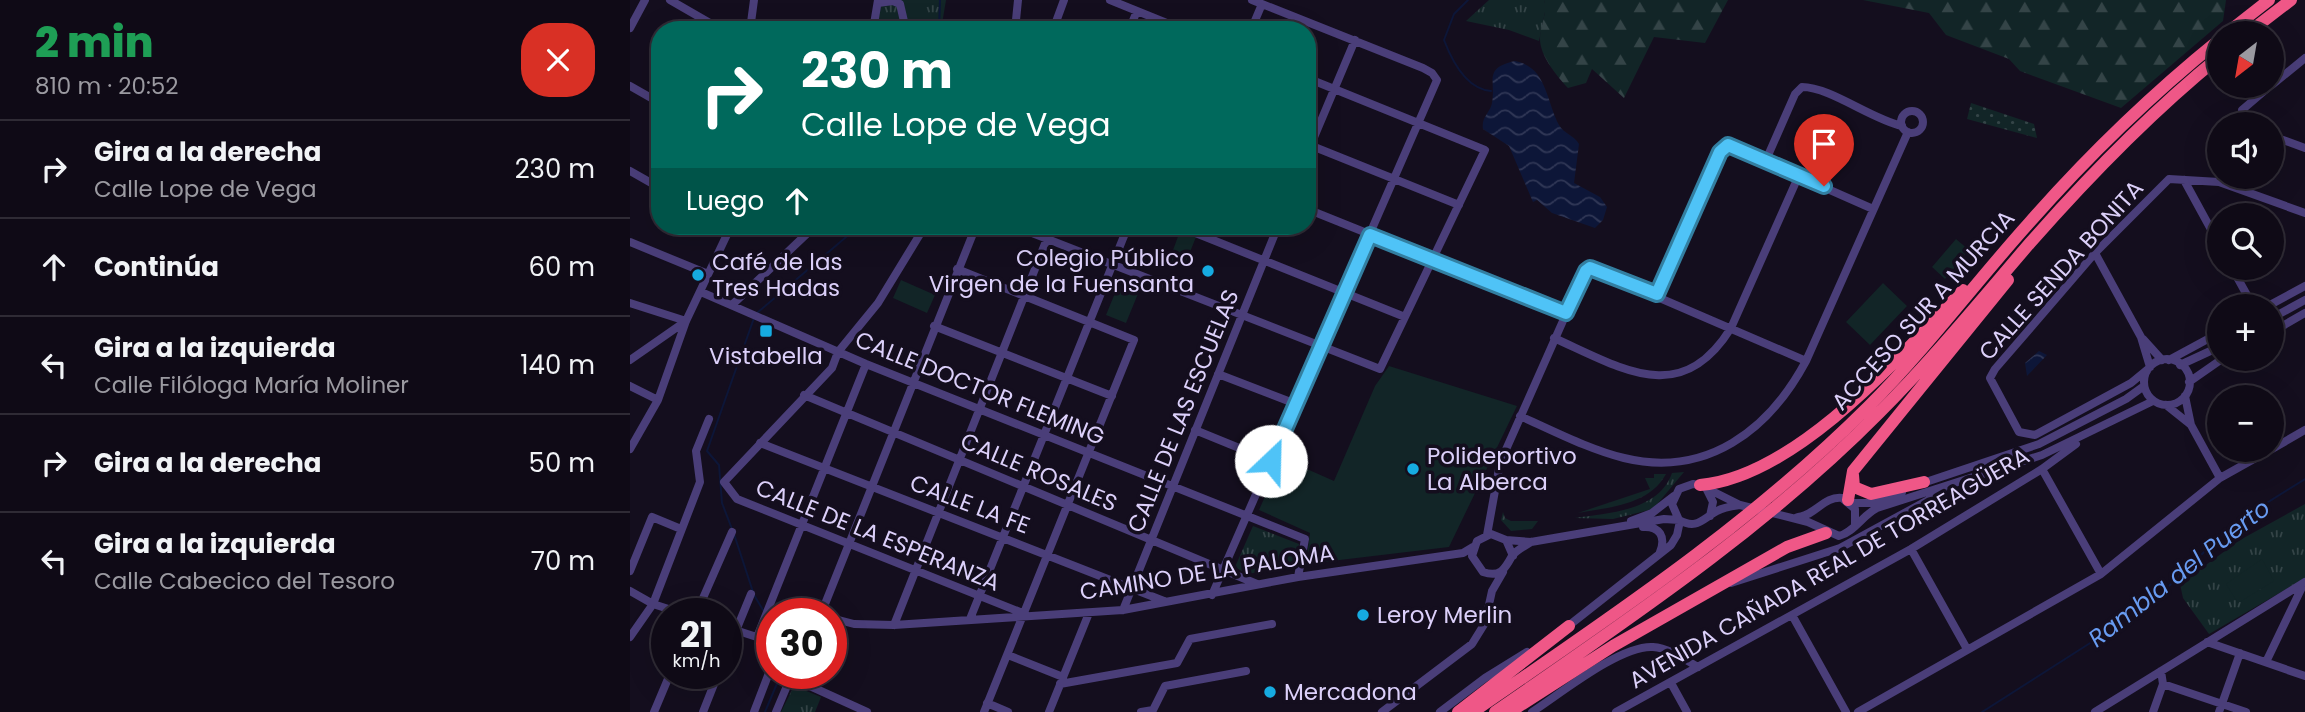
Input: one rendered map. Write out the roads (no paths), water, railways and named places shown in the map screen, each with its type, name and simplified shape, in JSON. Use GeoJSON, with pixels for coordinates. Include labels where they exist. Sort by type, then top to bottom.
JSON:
{"type":"FeatureCollection","features":[{"type":"Feature","properties":{"kind":"highway"},"geometry":{"type":"LineString","coordinates":[[2242,21],[2269,0]]}},
{"type":"Feature","properties":{"kind":"highway"},"geometry":{"type":"LineString","coordinates":[[2264,21],[2291,0]]}},
{"type":"Feature","properties":{"kind":"highway","name":"ACCESO SUR A MURCIA"},"geometry":{"type":"LineString","coordinates":[[1473,712],[1665,580],[1776,493],[1889,386],[2056,193],[2119,128],[2207,51]]}},
{"type":"Feature","properties":{"kind":"highway","name":"ACCESO SUR A MURCIA"},"geometry":{"type":"LineString","coordinates":[[1495,712],[1672,590],[1784,502],[1898,394],[2032,241],[2129,137],[2207,68]]}},
{"type":"Feature","properties":{"kind":"highway"},"geometry":{"type":"LineString","coordinates":[[1849,501],[1853,471],[1971,329],[2013,274],[2032,241]]}},
{"type":"Feature","properties":{"kind":"highway"},"geometry":{"type":"LineString","coordinates":[[1703,487],[1749,471],[1810,435],[1865,390],[1966,286],[1995,262]]}},
{"type":"Feature","properties":{"kind":"highway"},"geometry":{"type":"LineString","coordinates":[[1853,471],[1854,487],[1871,494],[1924,482]]}},
{"type":"Feature","properties":{"kind":"highway"},"geometry":{"type":"LineString","coordinates":[[1510,712],[1614,646],[1787,547],[1824,530]]}},
{"type":"Feature","properties":{"kind":"highway"},"geometry":{"type":"LineString","coordinates":[[1458,712],[1569,626]]}},
{"type":"Feature","properties":{"kind":"street"},"geometry":{"type":"LineString","coordinates":[[630,27],[645,0]]}},
{"type":"Feature","properties":{"kind":"street"},"geometry":{"type":"LineString","coordinates":[[670,0],[706,21]]}},
{"type":"Feature","properties":{"kind":"street"},"geometry":{"type":"LineString","coordinates":[[751,21],[754,0]]}},
{"type":"Feature","properties":{"kind":"street"},"geometry":{"type":"LineString","coordinates":[[1016,21],[1018,0]]}},
{"type":"Feature","properties":{"kind":"street"},"geometry":{"type":"LineString","coordinates":[[1056,21],[1064,0]]}},
{"type":"Feature","properties":{"kind":"street"},"geometry":{"type":"LineString","coordinates":[[1110,0],[1162,21]]}},
{"type":"Feature","properties":{"kind":"street"},"geometry":{"type":"LineString","coordinates":[[1252,0],[1306,21]]}},
{"type":"Feature","properties":{"kind":"street"},"geometry":{"type":"LineString","coordinates":[[875,21],[878,1],[900,4],[904,21]]}},
{"type":"Feature","properties":{"kind":"street"},"geometry":{"type":"LineString","coordinates":[[1255,21],[1262,4]]}},
{"type":"Feature","properties":{"kind":"street"},"geometry":{"type":"LineString","coordinates":[[1133,21],[1137,11]]}},
{"type":"Feature","properties":{"kind":"street"},"geometry":{"type":"LineString","coordinates":[[1212,595],[1437,84],[1436,76],[1316,25]]}},
{"type":"Feature","properties":{"kind":"street"},"geometry":{"type":"LineString","coordinates":[[1316,132],[1337,89],[1355,40]]}},
{"type":"Feature","properties":{"kind":"street"},"geometry":{"type":"LineString","coordinates":[[2284,75],[2305,58]]}},
{"type":"Feature","properties":{"kind":"street"},"geometry":{"type":"LineString","coordinates":[[1038,235],[1380,369],[1485,150],[1316,81]]}},
{"type":"Feature","properties":{"kind":"street"},"geometry":{"type":"LineString","coordinates":[[630,86],[651,98]]}},
{"type":"Feature","properties":{"kind":"street"},"geometry":{"type":"LineString","coordinates":[[1520,416],[1625,458],[1652,462],[1692,458],[1717,450],[1759,426],[1792,387],[1806,360],[1873,209],[1905,129],[1817,90],[1802,87],[1795,94],[1766,160]]}},
{"type":"Feature","properties":{"kind":"street"},"geometry":{"type":"LineString","coordinates":[[2242,112],[2256,98]]}},
{"type":"Feature","properties":{"kind":"street"},"geometry":{"type":"LineString","coordinates":[[2284,140],[2305,148]]}},
{"type":"Feature","properties":{"kind":"street"},"geometry":{"type":"LineString","coordinates":[[1657,294],[1724,147],[1733,146],[1873,209]]}},
{"type":"Feature","properties":{"kind":"street"},"geometry":{"type":"LineString","coordinates":[[1316,151],[1459,205]]}},
{"type":"Feature","properties":{"kind":"street"},"geometry":{"type":"LineString","coordinates":[[630,170],[651,182]]}},
{"type":"Feature","properties":{"kind":"street"},"geometry":{"type":"LineString","coordinates":[[1554,338],[1631,372],[1659,377],[1681,374],[1699,366],[1719,348],[1731,328],[1799,175]]}},
{"type":"Feature","properties":{"kind":"street","name":"CALLE SENDA BONITA"},"geometry":{"type":"LineString","coordinates":[[2149,368],[2131,383],[2042,433],[2027,436],[2019,432],[1990,378],[2095,253],[2169,179],[2219,182],[2305,214]]}},
{"type":"Feature","properties":{"kind":"street"},"geometry":{"type":"LineString","coordinates":[[2184,180],[2207,222]]}},
{"type":"Feature","properties":{"kind":"street"},"geometry":{"type":"LineString","coordinates":[[1316,213],[1566,313]]}},
{"type":"Feature","properties":{"kind":"street"},"geometry":{"type":"LineString","coordinates":[[630,449],[657,400],[686,321],[725,235]]}},
{"type":"Feature","properties":{"kind":"street"},"geometry":{"type":"LineString","coordinates":[[733,304],[806,235]]}},
{"type":"Feature","properties":{"kind":"street"},"geometry":{"type":"LineString","coordinates":[[760,443],[832,368],[838,352],[878,303],[920,235]]}},
{"type":"Feature","properties":{"kind":"street"},"geometry":{"type":"LineString","coordinates":[[827,598],[972,235]]}},
{"type":"Feature","properties":{"kind":"street"},"geometry":{"type":"LineString","coordinates":[[894,625],[1048,235]]}},
{"type":"Feature","properties":{"kind":"street"},"geometry":{"type":"LineString","coordinates":[[970,619],[1124,235]]}},
{"type":"Feature","properties":{"kind":"street"},"geometry":{"type":"LineString","coordinates":[[1201,235],[1405,317]]}},
{"type":"Feature","properties":{"kind":"street","name":"CALLE DE LAS ESCUELAS"},"geometry":{"type":"LineString","coordinates":[[1123,610],[1274,235]]}},
{"type":"Feature","properties":{"kind":"street"},"geometry":{"type":"LineString","coordinates":[[630,242],[708,274]]}},
{"type":"Feature","properties":{"kind":"street"},"geometry":{"type":"LineString","coordinates":[[1788,518],[1807,515],[1836,497],[1873,503],[1924,482],[2039,444],[2126,399],[2144,386],[2149,368],[2141,337],[2095,253]]}},
{"type":"Feature","properties":{"kind":"street"},"geometry":{"type":"LineString","coordinates":[[1492,592],[1472,552],[1486,535],[1492,519],[1500,463],[1554,338],[1586,271],[1590,268],[1657,294],[1806,360]]}},
{"type":"Feature","properties":{"kind":"street"},"geometry":{"type":"LineString","coordinates":[[957,269],[1134,340],[986,708],[1008,712]]}},
{"type":"Feature","properties":{"kind":"street"},"geometry":{"type":"LineString","coordinates":[[2284,297],[2305,286]]}},
{"type":"Feature","properties":{"kind":"street","name":"CALLE DOCTOR FLEMING"},"geometry":{"type":"LineString","coordinates":[[701,292],[749,310],[761,318],[866,364],[1305,539],[1298,577]]}},
{"type":"Feature","properties":{"kind":"street"},"geometry":{"type":"LineString","coordinates":[[2284,311],[2305,300]]}},
{"type":"Feature","properties":{"kind":"street"},"geometry":{"type":"LineString","coordinates":[[630,303],[686,321]]}},
{"type":"Feature","properties":{"kind":"street"},"geometry":{"type":"LineString","coordinates":[[2284,325],[2305,313]]}},
{"type":"Feature","properties":{"kind":"street"},"geometry":{"type":"LineString","coordinates":[[630,360],[686,321]]}},
{"type":"Feature","properties":{"kind":"street"},"geometry":{"type":"LineString","coordinates":[[934,326],[1112,396]]}},
{"type":"Feature","properties":{"kind":"street"},"geometry":{"type":"LineString","coordinates":[[2141,337],[2166,360],[2180,365],[2189,382]]}},
{"type":"Feature","properties":{"kind":"street"},"geometry":{"type":"LineString","coordinates":[[2149,368],[2207,339]]}},
{"type":"Feature","properties":{"kind":"street"},"geometry":{"type":"LineString","coordinates":[[2180,365],[2207,353]]}},
{"type":"Feature","properties":{"kind":"street"},"geometry":{"type":"LineString","coordinates":[[774,598],[866,364]]}},
{"type":"Feature","properties":{"kind":"street"},"geometry":{"type":"LineString","coordinates":[[2207,369],[2189,382],[2185,396],[2191,425],[2220,478]]}},
{"type":"Feature","properties":{"kind":"street"},"geometry":{"type":"LineString","coordinates":[[1218,374],[1296,404]]}},
{"type":"Feature","properties":{"kind":"street"},"geometry":{"type":"LineString","coordinates":[[630,386],[657,400]]}},
{"type":"Feature","properties":{"kind":"street"},"geometry":{"type":"LineString","coordinates":[[2144,386],[2153,401],[2165,405],[2191,425]]}},
{"type":"Feature","properties":{"kind":"street","name":"CALLE ROSALES"},"geometry":{"type":"LineString","coordinates":[[804,395],[1151,540],[1224,567],[1258,584]]}},
{"type":"Feature","properties":{"kind":"street"},"geometry":{"type":"LineString","coordinates":[[2165,405],[2178,402],[2185,396]]}},
{"type":"Feature","properties":{"kind":"street"},"geometry":{"type":"LineString","coordinates":[[1612,529],[1652,513],[1685,485],[1703,487],[1740,505],[1839,536],[1868,513],[1885,505],[2042,455],[2153,401]]}},
{"type":"Feature","properties":{"kind":"street"},"geometry":{"type":"LineString","coordinates":[[655,598],[700,482],[696,451],[709,419]]}},
{"type":"Feature","properties":{"kind":"street"},"geometry":{"type":"LineString","coordinates":[[1195,430],[1271,461]]}},
{"type":"Feature","properties":{"kind":"street"},"geometry":{"type":"LineString","coordinates":[[2284,442],[2305,430]]}},
{"type":"Feature","properties":{"kind":"street","name":"AVENIDA CAÑADA REAL DE TORREAGÜERA"},"geometry":{"type":"LineString","coordinates":[[1616,712],[1911,549],[2042,469],[2093,431]]}},
{"type":"Feature","properties":{"kind":"street","name":"CALLE LA FE"},"geometry":{"type":"LineString","coordinates":[[760,443],[1166,602]]}},
{"type":"Feature","properties":{"kind":"street","name":"CALLE DE LA ESPERANZA"},"geometry":{"type":"LineString","coordinates":[[760,443],[724,482],[737,499],[1025,614]]}},
{"type":"Feature","properties":{"kind":"street"},"geometry":{"type":"LineString","coordinates":[[1858,712],[2101,574],[2220,478],[2248,462]]}},
{"type":"Feature","properties":{"kind":"street"},"geometry":{"type":"LineString","coordinates":[[2042,469],[2101,574]]}},
{"type":"Feature","properties":{"kind":"street"},"geometry":{"type":"LineString","coordinates":[[1717,588],[1840,548],[1961,483]]}},
{"type":"Feature","properties":{"kind":"street"},"geometry":{"type":"LineString","coordinates":[[1703,487],[1713,502],[1710,516]]}},
{"type":"Feature","properties":{"kind":"street"},"geometry":{"type":"LineString","coordinates":[[1440,712],[1485,678],[1569,626],[1660,554],[1677,536],[1680,520],[1674,512],[1674,495]]}},
{"type":"Feature","properties":{"kind":"street"},"geometry":{"type":"LineString","coordinates":[[1849,501],[1857,514],[1855,525]]}},
{"type":"Feature","properties":{"kind":"street"},"geometry":{"type":"LineString","coordinates":[[1486,535],[1531,542],[1680,520],[1693,525],[1718,510],[1740,505]]}},
{"type":"Feature","properties":{"kind":"street"},"geometry":{"type":"LineString","coordinates":[[1822,505],[1818,516],[1824,530]]}},
{"type":"Feature","properties":{"kind":"street"},"geometry":{"type":"LineString","coordinates":[[630,570],[652,517],[681,529]]}},
{"type":"Feature","properties":{"kind":"street"},"geometry":{"type":"LineString","coordinates":[[1492,519],[1498,535]]}},
{"type":"Feature","properties":{"kind":"street"},"geometry":{"type":"LineString","coordinates":[[1612,529],[1650,527],[1657,530],[1663,538],[1660,554]]}},
{"type":"Feature","properties":{"kind":"street"},"geometry":{"type":"LineString","coordinates":[[703,598],[732,532]]}},
{"type":"Feature","properties":{"kind":"street"},"geometry":{"type":"LineString","coordinates":[[1506,540],[1513,555]]}},
{"type":"Feature","properties":{"kind":"street"},"geometry":{"type":"LineString","coordinates":[[1382,712],[1472,644],[1485,623],[1492,592],[1503,572],[1513,555],[1531,542]]}},
{"type":"Feature","properties":{"kind":"street"},"geometry":{"type":"LineString","coordinates":[[1911,549],[1967,649]]}},
{"type":"Feature","properties":{"kind":"street","name":"CAMINO DE LA PALOMA"},"geometry":{"type":"LineString","coordinates":[[847,622],[894,625],[1025,614],[1123,610],[1298,577],[1472,552]]}},
{"type":"Feature","properties":{"kind":"street"},"geometry":{"type":"LineString","coordinates":[[1483,572],[1503,572]]}},
{"type":"Feature","properties":{"kind":"street"},"geometry":{"type":"LineString","coordinates":[[2095,712],[2305,582]]}},
{"type":"Feature","properties":{"kind":"street"},"geometry":{"type":"LineString","coordinates":[[2266,662],[2305,582]]}},
{"type":"Feature","properties":{"kind":"street"},"geometry":{"type":"LineString","coordinates":[[630,591],[651,603]]}},
{"type":"Feature","properties":{"kind":"street"},"geometry":{"type":"LineString","coordinates":[[742,616],[751,594]]}},
{"type":"Feature","properties":{"kind":"street"},"geometry":{"type":"LineString","coordinates":[[631,633],[651,607]]}},
{"type":"Feature","properties":{"kind":"street"},"geometry":{"type":"LineString","coordinates":[[1049,712],[1089,613]]}},
{"type":"Feature","properties":{"kind":"street"},"geometry":{"type":"LineString","coordinates":[[1792,615],[1846,712]]}},
{"type":"Feature","properties":{"kind":"street"},"geometry":{"type":"LineString","coordinates":[[1008,655],[1061,681],[1177,663],[1190,639],[1272,624]]}},
{"type":"Feature","properties":{"kind":"street"},"geometry":{"type":"LineString","coordinates":[[2207,642],[2304,674]]}},
{"type":"Feature","properties":{"kind":"street"},"geometry":{"type":"LineString","coordinates":[[1532,712],[1607,664],[1641,648],[1663,649],[1698,667]]}},
{"type":"Feature","properties":{"kind":"street"},"geometry":{"type":"LineString","coordinates":[[2221,708],[2240,653]]}},
{"type":"Feature","properties":{"kind":"street"},"geometry":{"type":"LineString","coordinates":[[1141,712],[1153,710],[1165,686],[1246,671]]}},
{"type":"Feature","properties":{"kind":"street"},"geometry":{"type":"LineString","coordinates":[[2153,712],[2163,684],[2161,671]]}},
{"type":"Feature","properties":{"kind":"street"},"geometry":{"type":"LineString","coordinates":[[1671,682],[1687,712]]}},
{"type":"Feature","properties":{"kind":"street"},"geometry":{"type":"LineString","coordinates":[[2163,684],[2221,708],[2246,712]]}},
{"type":"Feature","properties":{"kind":"street"},"geometry":{"type":"LineString","coordinates":[[654,712],[664,689]]}},
{"type":"Feature","properties":{"kind":"street"},"geometry":{"type":"LineString","coordinates":[[703,712],[713,689]]}},
{"type":"Feature","properties":{"kind":"street"},"geometry":{"type":"LineString","coordinates":[[754,712],[763,689]]}},
{"type":"Feature","properties":{"kind":"street"},"geometry":{"type":"LineString","coordinates":[[776,712],[786,689]]}},
{"type":"Feature","properties":{"kind":"street"},"geometry":{"type":"LineString","coordinates":[[818,689],[867,712]]}},
{"type":"Feature","properties":{"kind":"water"},"geometry":{"type":"Polygon","coordinates":[[[1515,61],[1534,70],[1544,86],[1559,125],[1579,144],[1574,183],[1600,197],[1607,207],[1603,220],[1595,228],[1552,213],[1537,200],[1533,202],[1509,146],[1483,129],[1483,121],[1492,103],[1495,71],[1498,67],[1515,61]]]}},
{"type":"Feature","properties":{"kind":"water"},"geometry":{"type":"Polygon","coordinates":[[[2039,351],[2047,355],[2027,376],[2025,363],[2039,351]]]}},
{"type":"Feature","properties":{"kind":"waterway"},"geometry":{"type":"LineString","coordinates":[[939,21],[940,0]]}},
{"type":"Feature","properties":{"kind":"waterway"},"geometry":{"type":"LineString","coordinates":[[1468,0],[1454,14],[1444,40],[1451,57],[1467,80],[1491,91]]}},
{"type":"Feature","properties":{"kind":"waterway"},"geometry":{"type":"LineString","coordinates":[[757,313],[848,235]]}},
{"type":"Feature","properties":{"kind":"waterway"},"geometry":{"type":"LineString","coordinates":[[732,529],[722,503],[719,465],[707,451],[754,318]]}},
{"type":"Feature","properties":{"kind":"waterway","name":"Rambla del Puerto"},"geometry":{"type":"LineString","coordinates":[[1982,712],[2109,631],[2168,587],[2233,524],[2305,479]]}},
{"type":"Feature","properties":{"kind":"waterway"},"geometry":{"type":"LineString","coordinates":[[734,534],[756,598]]}},
{"type":"Feature","properties":{"kind":"waterway"},"geometry":{"type":"LineString","coordinates":[[765,712],[775,689]]}},
{"type":"Feature","properties":{"kind":"place","name":"Colegio Público Virgen de la Fuensanta"},"geometry":{"type":"Point","coordinates":[1208,271]}},
{"type":"Feature","properties":{"kind":"place","name":"Café de las Tres Hadas"},"geometry":{"type":"Point","coordinates":[698,275]}},
{"type":"Feature","properties":{"kind":"place","name":"Vistabella"},"geometry":{"type":"Point","coordinates":[766,331]}},
{"type":"Feature","properties":{"kind":"place","name":"Polideportivo La Alberca"},"geometry":{"type":"Point","coordinates":[1413,469]}},
{"type":"Feature","properties":{"kind":"place","name":"Leroy Merlin"},"geometry":{"type":"Point","coordinates":[1363,615]}},
{"type":"Feature","properties":{"kind":"place","name":"Mercadona"},"geometry":{"type":"Point","coordinates":[1270,692]}}]}
